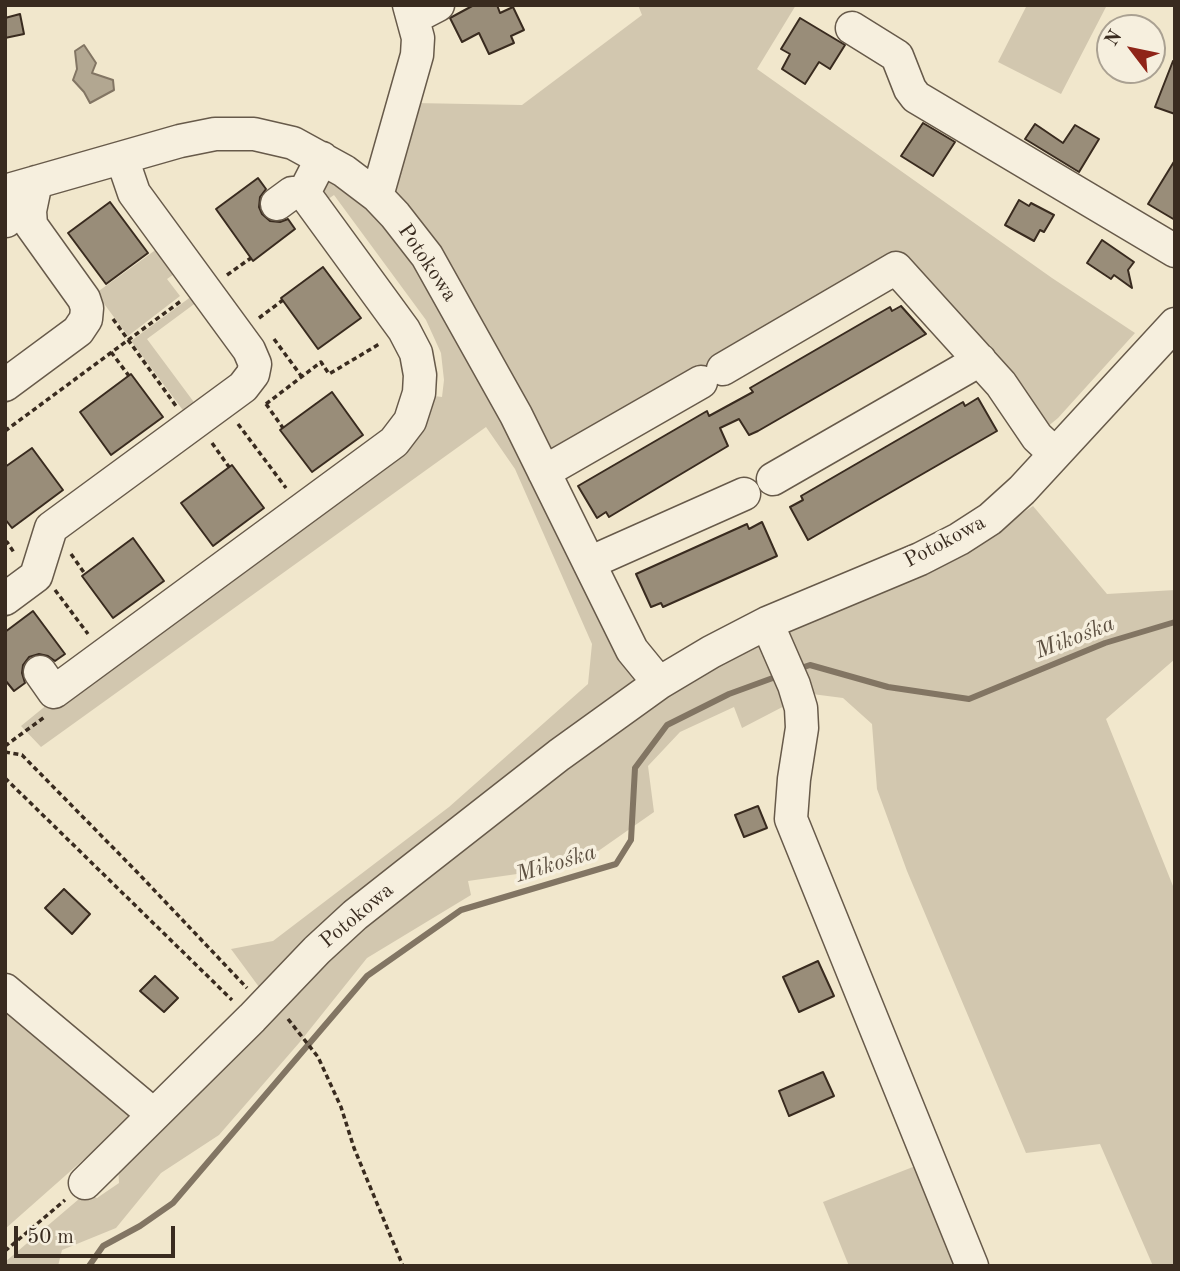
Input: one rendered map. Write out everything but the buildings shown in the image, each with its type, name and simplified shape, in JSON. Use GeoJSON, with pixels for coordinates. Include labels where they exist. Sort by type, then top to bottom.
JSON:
{"type":"FeatureCollection","features":[{"type":"Feature","properties":{"kind":"street"},"geometry":{"type":"LineString","coordinates":[[377,196],[417,55],[420,10]]}},
{"type":"Feature","properties":{"kind":"street"},"geometry":{"type":"LineString","coordinates":[[852,28],[897,56],[916,97],[1175,251]]}},
{"type":"Feature","properties":{"kind":"street","name":"Potokowa"},"geometry":{"type":"LineString","coordinates":[[17,188],[180,141],[215,134],[254,134],[293,143],[322,158],[377,196],[427,256],[477,342],[632,650],[659,683]]}},
{"type":"Feature","properties":{"kind":"street"},"geometry":{"type":"LineString","coordinates":[[5,599],[36,576],[52,529],[144,445],[190,426],[243,387],[253,374],[255,364],[249,350],[139,221],[134,193],[122,158]]}},
{"type":"Feature","properties":{"kind":"street"},"geometry":{"type":"LineString","coordinates":[[47,682],[344,463],[394,442],[416,408],[420,375],[416,353],[406,333],[353,284],[290,198],[322,158]]}},
{"type":"Feature","properties":{"kind":"street"},"geometry":{"type":"LineString","coordinates":[[6,222],[17,188]]}},
{"type":"Feature","properties":{"kind":"street"},"geometry":{"type":"LineString","coordinates":[[5,385],[78,331],[86,319],[87,308],[31,225],[30,211],[17,188]]}},
{"type":"Feature","properties":{"kind":"street"},"geometry":{"type":"LineString","coordinates":[[544,472],[897,268],[1002,384],[1037,437],[1055,454]]}},
{"type":"Feature","properties":{"kind":"street","name":"Potokowa"},"geometry":{"type":"LineString","coordinates":[[85,1183],[355,915],[559,755],[659,683],[767,623],[920,559],[990,519],[1022,490],[1175,324]]}},
{"type":"Feature","properties":{"kind":"street"},"geometry":{"type":"LineString","coordinates":[[774,479],[980,360]]}},
{"type":"Feature","properties":{"kind":"street"},"geometry":{"type":"LineString","coordinates":[[589,563],[744,494]]}},
{"type":"Feature","properties":{"kind":"street"},"geometry":{"type":"LineString","coordinates":[[767,623],[801,708],[802,728],[791,818],[972,1266]]}},
{"type":"Feature","properties":{"kind":"street"},"geometry":{"type":"LineString","coordinates":[[5,990],[155,1115]]}},
{"type":"Feature","properties":{"kind":"path"},"geometry":{"type":"LineString","coordinates":[[227,275],[251,258]]}},
{"type":"Feature","properties":{"kind":"path"},"geometry":{"type":"LineString","coordinates":[[259,318],[283,300]]}},
{"type":"Feature","properties":{"kind":"path"},"geometry":{"type":"LineString","coordinates":[[5,422],[7,429],[171,308]]}},
{"type":"Feature","properties":{"kind":"path"},"geometry":{"type":"LineString","coordinates":[[121,330],[190,426]]}},
{"type":"Feature","properties":{"kind":"path"},"geometry":{"type":"LineString","coordinates":[[257,410],[321,362],[330,374],[383,342]]}},
{"type":"Feature","properties":{"kind":"path"},"geometry":{"type":"LineString","coordinates":[[111,352],[129,376]]}},
{"type":"Feature","properties":{"kind":"path"},"geometry":{"type":"LineString","coordinates":[[266,404],[283,428]]}},
{"type":"Feature","properties":{"kind":"path"},"geometry":{"type":"LineString","coordinates":[[230,430],[247,417]]}},
{"type":"Feature","properties":{"kind":"path"},"geometry":{"type":"LineString","coordinates":[[238,424],[280,480]]}},
{"type":"Feature","properties":{"kind":"path"},"geometry":{"type":"LineString","coordinates":[[221,437],[212,443],[229,467]]}},
{"type":"Feature","properties":{"kind":"path"},"geometry":{"type":"LineString","coordinates":[[52,529],[85,574]]}},
{"type":"Feature","properties":{"kind":"path"},"geometry":{"type":"LineString","coordinates":[[5,543],[7,542],[12,550]]}},
{"type":"Feature","properties":{"kind":"path"},"geometry":{"type":"LineString","coordinates":[[52,586],[82,626]]}},
{"type":"Feature","properties":{"kind":"path"},"geometry":{"type":"LineString","coordinates":[[5,746],[57,708],[47,682]]}},
{"type":"Feature","properties":{"kind":"path"},"geometry":{"type":"LineString","coordinates":[[5,752],[22,755],[146,880],[216,957],[258,1012]]}},
{"type":"Feature","properties":{"kind":"path"},"geometry":{"type":"LineString","coordinates":[[5,778],[258,1012]]}},
{"type":"Feature","properties":{"kind":"path"},"geometry":{"type":"LineString","coordinates":[[301,1035],[318,1057],[341,1107],[354,1148],[403,1266]]}},
{"type":"Feature","properties":{"kind":"path"},"geometry":{"type":"LineString","coordinates":[[5,1251],[85,1183]]}},
{"type":"Feature","properties":{"kind":"shaded area"},"geometry":{"type":"Polygon","coordinates":[[[638,5],[796,5],[757,69],[1052,278],[1135,333],[1058,418],[1041,432],[874,270],[550,457],[385,194],[414,103],[522,105],[642,15],[638,5]]]}},
{"type":"Feature","properties":{"kind":"shaded area"},"geometry":{"type":"Polygon","coordinates":[[[1027,5],[1107,5],[1102,14],[1096,14],[1096,26],[1061,94],[998,62],[1027,5]]]}},
{"type":"Feature","properties":{"kind":"shaded area"},"geometry":{"type":"Polygon","coordinates":[[[84,45],[96,63],[92,73],[113,80],[114,90],[90,103],[73,80],[77,69],[75,51],[84,45]]]}},
{"type":"Feature","properties":{"kind":"shaded area"},"geometry":{"type":"Polygon","coordinates":[[[336,174],[409,247],[583,570],[639,687],[262,991],[231,949],[273,941],[449,807],[588,684],[592,644],[515,469],[486,427],[41,747],[21,726],[426,395],[442,397],[444,380],[441,353],[426,320],[334,195],[321,204],[317,198],[325,182],[336,174]]]}},
{"type":"Feature","properties":{"kind":"shaded area"},"geometry":{"type":"Polygon","coordinates":[[[161,246],[180,270],[167,279],[180,296],[128,336],[96,293],[161,246]]]}},
{"type":"Feature","properties":{"kind":"shaded area"},"geometry":{"type":"Polygon","coordinates":[[[196,293],[201,299],[147,339],[199,409],[188,417],[131,341],[196,293]]]}},
{"type":"Feature","properties":{"kind":"shaded area"},"geometry":{"type":"Polygon","coordinates":[[[1033,506],[1107,594],[1175,590],[1175,659],[1106,719],[1175,891],[1175,1266],[1153,1266],[1100,1144],[1026,1153],[907,871],[877,789],[872,724],[843,698],[812,694],[782,635],[797,625],[978,543],[1033,506]]]}},
{"type":"Feature","properties":{"kind":"shaded area"},"geometry":{"type":"Polygon","coordinates":[[[764,640],[794,701],[742,728],[734,707],[680,732],[648,766],[654,812],[594,854],[517,874],[468,881],[471,895],[367,958],[299,1043],[219,1135],[161,1173],[116,1228],[62,1250],[58,1266],[5,1266],[5,1262],[86,1193],[97,1198],[119,1183],[118,1163],[372,916],[692,674],[764,640]]]}},
{"type":"Feature","properties":{"kind":"shaded area"},"geometry":{"type":"Polygon","coordinates":[[[5,1001],[141,1114],[83,1160],[5,1229],[5,1001]]]}},
{"type":"Feature","properties":{"kind":"shaded area"},"geometry":{"type":"Polygon","coordinates":[[[918,1165],[961,1266],[849,1266],[823,1202],[918,1165]]]}},
{"type":"Feature","properties":{"kind":"waterway","name":"Mikośka"},"geometry":{"type":"LineString","coordinates":[[798,669],[810,665],[888,687],[969,699],[1105,643],[1175,622]]}},
{"type":"Feature","properties":{"kind":"waterway","name":"Mikośka"},"geometry":{"type":"LineString","coordinates":[[89,1266],[103,1246],[140,1226],[173,1203],[367,976],[461,910],[616,864],[631,840],[635,768],[667,725],[729,694],[781,675]]}}]}
